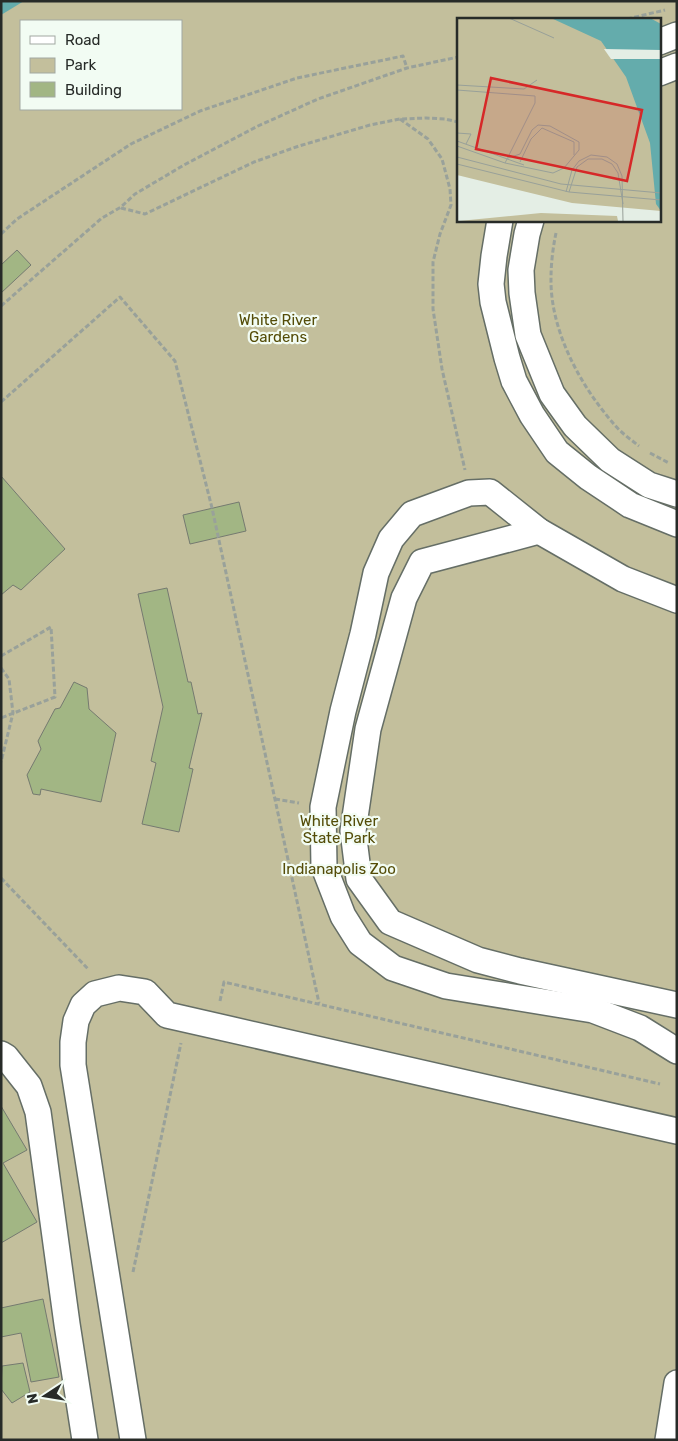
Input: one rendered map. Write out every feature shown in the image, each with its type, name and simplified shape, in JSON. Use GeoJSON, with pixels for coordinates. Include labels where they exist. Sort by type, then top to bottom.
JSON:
{"type":"FeatureCollection","features":[{"type":"Feature","properties":{"kind":"street"},"geometry":{"type":"LineString","coordinates":[[660,42],[677,35]]}},
{"type":"Feature","properties":{"kind":"street"},"geometry":{"type":"LineString","coordinates":[[660,72],[677,66]]}},
{"type":"Feature","properties":{"kind":"street"},"geometry":{"type":"LineString","coordinates":[[500,221],[491,284],[492,302],[514,381],[532,416],[557,452],[588,477],[630,505],[677,524]]}},
{"type":"Feature","properties":{"kind":"street"},"geometry":{"type":"LineString","coordinates":[[531,221],[521,270],[522,292],[528,335],[552,394],[575,426],[610,460],[649,486],[677,494]]}},
{"type":"Feature","properties":{"kind":"street"},"geometry":{"type":"LineString","coordinates":[[677,600],[623,579],[538,531],[490,492],[469,493],[412,514],[391,539],[376,573],[323,808],[324,868],[343,916],[360,943],[393,968],[446,986],[593,1010],[640,1028],[677,1051]]}},
{"type":"Feature","properties":{"kind":"street"},"geometry":{"type":"LineString","coordinates":[[538,531],[422,562],[404,598],[368,729],[353,830],[359,879],[390,922],[478,960],[520,972],[677,1005]]}},
{"type":"Feature","properties":{"kind":"street"},"geometry":{"type":"LineString","coordinates":[[132,1440],[73,1065],[73,1042],[76,1021],[83,1006],[95,994],[119,988],[144,992],[167,1015],[186,1020],[677,1131]]}},
{"type":"Feature","properties":{"kind":"street"},"geometry":{"type":"LineString","coordinates":[[1,1054],[6,1057],[29,1086],[38,1112],[85,1440]]}},
{"type":"Feature","properties":{"kind":"street"},"geometry":{"type":"LineString","coordinates":[[668,1440],[677,1383]]}},
{"type":"Feature","properties":{"kind":"path"},"geometry":{"type":"LineString","coordinates":[[632,18],[668,10]]}},
{"type":"Feature","properties":{"kind":"path"},"geometry":{"type":"LineString","coordinates":[[1,234],[16,219],[131,144],[200,111],[297,78],[403,56],[406,68]]}},
{"type":"Feature","properties":{"kind":"path"},"geometry":{"type":"LineString","coordinates":[[1,306],[102,218],[120,208],[135,194],[184,165],[258,126],[318,99],[406,68],[457,57]]}},
{"type":"Feature","properties":{"kind":"path"},"geometry":{"type":"LineString","coordinates":[[120,208],[145,214],[254,162],[299,146],[370,125],[400,119],[426,118],[457,122]]}},
{"type":"Feature","properties":{"kind":"path"},"geometry":{"type":"LineString","coordinates":[[400,119],[428,139],[442,159],[450,189],[451,205],[440,234],[433,262],[433,308],[442,369],[462,452],[469,493]]}},
{"type":"Feature","properties":{"kind":"path"},"geometry":{"type":"LineString","coordinates":[[557,227],[550,279],[554,311],[564,345],[588,390],[613,424],[642,449],[677,467]]}},
{"type":"Feature","properties":{"kind":"path"},"geometry":{"type":"LineString","coordinates":[[1,402],[120,298],[176,360],[212,508],[319,1003]]}},
{"type":"Feature","properties":{"kind":"path"},"geometry":{"type":"LineString","coordinates":[[1,656],[51,627],[55,697],[1,718]]}},
{"type":"Feature","properties":{"kind":"path"},"geometry":{"type":"LineString","coordinates":[[1,668],[9,679],[13,714],[1,762]]}},
{"type":"Feature","properties":{"kind":"path"},"geometry":{"type":"LineString","coordinates":[[1,878],[93,974]]}},
{"type":"Feature","properties":{"kind":"path"},"geometry":{"type":"LineString","coordinates":[[220,1002],[224,982],[660,1084]]}},
{"type":"Feature","properties":{"kind":"path"},"geometry":{"type":"LineString","coordinates":[[133,1273],[186,1020]]}},
{"type":"Feature","properties":{"kind":"green space","name":"Indianapolis Zoo"},"geometry":{"type":"Polygon","coordinates":[[[1,1],[677,1],[677,1440],[1,1440],[1,1]]]}},
{"type":"Feature","properties":{"kind":"water"},"geometry":{"type":"Polygon","coordinates":[[[1,1],[24,1],[1,15],[1,1]]]}},
{"type":"Feature","properties":{"kind":"building"},"geometry":{"type":"Polygon","coordinates":[[[17,250],[31,265],[1,293],[1,265],[17,250]]]}},
{"type":"Feature","properties":{"kind":"building"},"geometry":{"type":"Polygon","coordinates":[[[1,476],[65,549],[21,590],[13,585],[1,595],[1,476]]]}},
{"type":"Feature","properties":{"kind":"building"},"geometry":{"type":"Polygon","coordinates":[[[239,502],[246,531],[190,544],[183,515],[239,502]]]}},
{"type":"Feature","properties":{"kind":"building"},"geometry":{"type":"Polygon","coordinates":[[[167,588],[188,682],[191,682],[198,714],[202,713],[189,768],[193,769],[179,832],[142,824],[156,763],[151,761],[163,707],[138,594],[167,588]]]}},
{"type":"Feature","properties":{"kind":"building"},"geometry":{"type":"Polygon","coordinates":[[[74,682],[87,688],[89,709],[116,733],[101,802],[41,789],[40,795],[33,794],[27,775],[41,749],[38,741],[55,709],[60,708],[74,682]]]}},
{"type":"Feature","properties":{"kind":"building"},"geometry":{"type":"Polygon","coordinates":[[[1,1106],[27,1150],[3,1163],[37,1222],[1,1243],[1,1106]]]}},
{"type":"Feature","properties":{"kind":"building"},"geometry":{"type":"Polygon","coordinates":[[[43,1299],[59,1377],[31,1382],[21,1333],[1,1337],[1,1308],[43,1299]]]}},
{"type":"Feature","properties":{"kind":"building"},"geometry":{"type":"Polygon","coordinates":[[[23,1363],[30,1392],[12,1403],[1,1389],[2,1366],[23,1363]]]}},
{"type":"Feature","properties":{"kind":"park label","name":"White River Gardens"},"geometry":{"type":"Point","coordinates":[278,328]}},
{"type":"Feature","properties":{"kind":"park label","name":"White River State Park"},"geometry":{"type":"Point","coordinates":[339,830]}}]}
